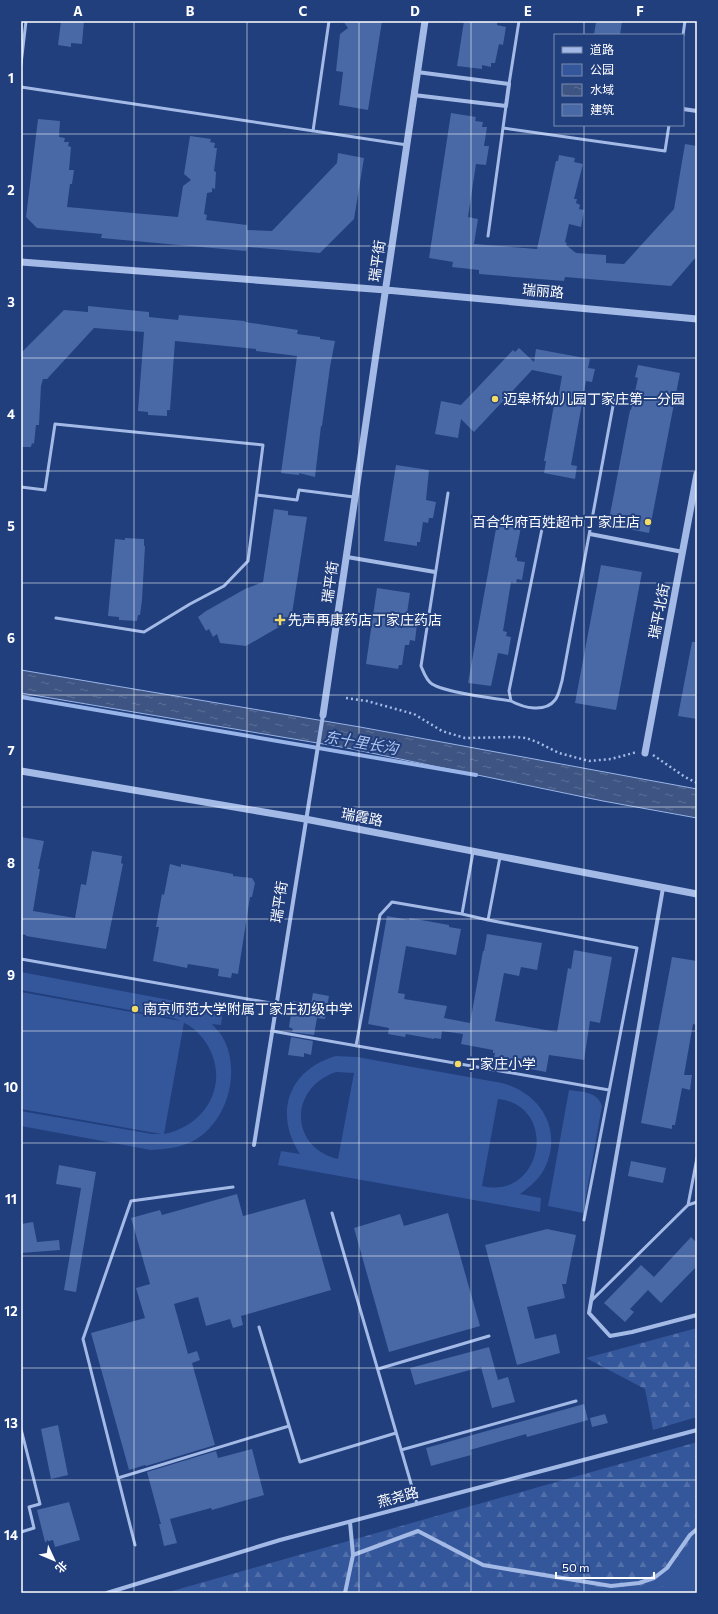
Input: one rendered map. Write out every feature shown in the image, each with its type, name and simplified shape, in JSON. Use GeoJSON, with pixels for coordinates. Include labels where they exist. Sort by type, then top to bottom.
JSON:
{"type":"FeatureCollection","features":[{"type":"Feature","properties":{"kind":"street","name":"瑞平街"},"geometry":{"type":"LineString","coordinates":[[254,1146],[347,557],[424,21]]}},
{"type":"Feature","properties":{"kind":"street"},"geometry":{"type":"LineString","coordinates":[[414,95],[506,106],[509,84],[417,72]]}},
{"type":"Feature","properties":{"kind":"street"},"geometry":{"type":"LineString","coordinates":[[684,109],[697,111]]}},
{"type":"Feature","properties":{"kind":"street","name":"瑞丽路"},"geometry":{"type":"LineString","coordinates":[[21,262],[386,290],[697,319]]}},
{"type":"Feature","properties":{"kind":"street","name":"瑞平北街"},"geometry":{"type":"LineString","coordinates":[[645,753],[697,474]]}},
{"type":"Feature","properties":{"kind":"street"},"geometry":{"type":"LineString","coordinates":[[590,534],[683,552]]}},
{"type":"Feature","properties":{"kind":"street"},"geometry":{"type":"LineString","coordinates":[[347,557],[435,572]]}},
{"type":"Feature","properties":{"kind":"street","name":"瑞霞路"},"geometry":{"type":"LineString","coordinates":[[21,772],[306,820],[697,894]]}},
{"type":"Feature","properties":{"kind":"street"},"geometry":{"type":"LineString","coordinates":[[663,888],[589,1313],[610,1336],[632,1332],[697,1315]]}},
{"type":"Feature","properties":{"kind":"street","name":"燕尧路"},"geometry":{"type":"LineString","coordinates":[[107,1593],[280,1540],[697,1430]]}},
{"type":"Feature","properties":{"kind":"street"},"geometry":{"type":"LineString","coordinates":[[345,1593],[353,1554],[350,1522]]}},
{"type":"Feature","properties":{"kind":"street"},"geometry":{"type":"LineString","coordinates":[[353,1554],[418,1532],[483,1564],[611,1586],[639,1583],[654,1578],[667,1568],[690,1535],[697,1529]]}},
{"type":"Feature","properties":{"kind":"lane"},"geometry":{"type":"LineString","coordinates":[[21,64],[26,21]]}},
{"type":"Feature","properties":{"kind":"lane"},"geometry":{"type":"LineString","coordinates":[[313,131],[329,21]]}},
{"type":"Feature","properties":{"kind":"lane"},"geometry":{"type":"LineString","coordinates":[[509,84],[519,21]]}},
{"type":"Feature","properties":{"kind":"lane"},"geometry":{"type":"LineString","coordinates":[[683,34],[685,21]]}},
{"type":"Feature","properties":{"kind":"lane"},"geometry":{"type":"LineString","coordinates":[[21,87],[407,145]]}},
{"type":"Feature","properties":{"kind":"lane"},"geometry":{"type":"LineString","coordinates":[[488,236],[506,106]]}},
{"type":"Feature","properties":{"kind":"lane"},"geometry":{"type":"LineString","coordinates":[[503,128],[665,151],[669,126]]}},
{"type":"Feature","properties":{"kind":"lane"},"geometry":{"type":"LineString","coordinates":[[448,493],[421,666],[425,675],[431,684],[442,689],[511,701],[517,704],[541,708],[549,706],[556,698],[562,682],[615,395]]}},
{"type":"Feature","properties":{"kind":"lane"},"geometry":{"type":"LineString","coordinates":[[21,487],[45,490],[55,424],[263,445],[248,561],[224,586],[190,604],[144,632],[56,618]]}},
{"type":"Feature","properties":{"kind":"lane"},"geometry":{"type":"LineString","coordinates":[[257,495],[297,500],[299,490],[356,497]]}},
{"type":"Feature","properties":{"kind":"lane"},"geometry":{"type":"LineString","coordinates":[[511,701],[510,691],[543,524]]}},
{"type":"Feature","properties":{"kind":"lane"},"geometry":{"type":"LineString","coordinates":[[462,914],[473,852]]}},
{"type":"Feature","properties":{"kind":"lane"},"geometry":{"type":"LineString","coordinates":[[488,920],[500,857]]}},
{"type":"Feature","properties":{"kind":"lane"},"geometry":{"type":"LineString","coordinates":[[356,1046],[380,915],[392,902],[636,948],[584,1220]]}},
{"type":"Feature","properties":{"kind":"lane"},"geometry":{"type":"LineString","coordinates":[[21,959],[276,1004]]}},
{"type":"Feature","properties":{"kind":"lane"},"geometry":{"type":"LineString","coordinates":[[272,1031],[609,1090]]}},
{"type":"Feature","properties":{"kind":"lane"},"geometry":{"type":"LineString","coordinates":[[688,1205],[697,1158]]}},
{"type":"Feature","properties":{"kind":"lane"},"geometry":{"type":"LineString","coordinates":[[135,1545],[84,1339],[131,1201],[233,1187]]}},
{"type":"Feature","properties":{"kind":"lane"},"geometry":{"type":"LineString","coordinates":[[591,1301],[688,1205],[697,1202]]}},
{"type":"Feature","properties":{"kind":"lane"},"geometry":{"type":"LineString","coordinates":[[332,1213],[417,1504]]}},
{"type":"Feature","properties":{"kind":"lane"},"geometry":{"type":"LineString","coordinates":[[259,1326],[300,1462],[396,1433]]}},
{"type":"Feature","properties":{"kind":"lane"},"geometry":{"type":"LineString","coordinates":[[378,1369],[489,1336]]}},
{"type":"Feature","properties":{"kind":"lane"},"geometry":{"type":"LineString","coordinates":[[401,1450],[576,1401]]}},
{"type":"Feature","properties":{"kind":"lane"},"geometry":{"type":"LineString","coordinates":[[118,1478],[289,1426]]}},
{"type":"Feature","properties":{"kind":"lane"},"geometry":{"type":"LineString","coordinates":[[21,1429],[40,1504],[29,1507],[34,1528],[21,1532]]}},
{"type":"Feature","properties":{"kind":"path"},"geometry":{"type":"LineString","coordinates":[[346,698],[367,701],[414,714],[442,731],[465,738],[526,738],[559,753],[589,760],[611,759],[639,752],[645,753],[657,757],[685,777],[697,783]]}},
{"type":"Feature","properties":{"kind":"green space"},"geometry":{"type":"Polygon","coordinates":[[[21,972],[223,1010],[221,1025],[212,1024],[222,1036],[228,1049],[231,1064],[231,1079],[223,1108],[215,1121],[205,1132],[193,1141],[172,1148],[151,1150],[21,1126],[21,1111],[152,1134],[161,1134],[21,1109],[21,992],[181,1021],[173,1018],[21,990],[21,972]],[[184,1023],[164,1134],[179,1130],[202,1113],[210,1102],[215,1089],[216,1075],[214,1061],[208,1046],[198,1032],[184,1023]]]}},
{"type":"Feature","properties":{"kind":"green space"},"geometry":{"type":"Polygon","coordinates":[[[336,1056],[357,1057],[502,1083],[516,1088],[529,1096],[539,1106],[546,1118],[550,1130],[551,1144],[549,1158],[542,1173],[535,1182],[520,1194],[541,1198],[540,1212],[278,1165],[281,1151],[300,1154],[292,1139],[288,1123],[287,1108],[290,1094],[297,1082],[307,1071],[320,1062],[336,1056]],[[336,1072],[321,1080],[310,1091],[303,1103],[301,1117],[303,1130],[310,1143],[322,1152],[338,1159],[354,1073],[336,1072]],[[498,1099],[482,1186],[502,1187],[519,1180],[530,1167],[536,1151],[536,1134],[530,1118],[518,1105],[498,1099]]]}},
{"type":"Feature","properties":{"kind":"green space"},"geometry":{"type":"Polygon","coordinates":[[[569,1090],[593,1095],[597,1097],[602,1106],[583,1213],[548,1206],[569,1090]]]}},
{"type":"Feature","properties":{"kind":"green space"},"geometry":{"type":"Polygon","coordinates":[[[697,1328],[697,1417],[653,1430],[645,1389],[586,1358],[697,1328]]]}},
{"type":"Feature","properties":{"kind":"green space"},"geometry":{"type":"Polygon","coordinates":[[[697,1442],[697,1593],[165,1593],[697,1442]]]}},
{"type":"Feature","properties":{"kind":"green space"},"geometry":{"type":"Polygon","coordinates":[[[697,1533],[697,1589],[692,1593],[662,1593],[663,1586],[661,1585],[639,1593],[603,1593],[608,1590],[637,1588],[661,1577],[671,1567],[697,1533]]]}},
{"type":"Feature","properties":{"kind":"water"},"geometry":{"type":"Polygon","coordinates":[[[21,670],[360,727],[697,789],[697,818],[603,801],[347,748],[21,693],[21,670]]]}},
{"type":"Feature","properties":{"kind":"building"},"geometry":{"type":"Polygon","coordinates":[[[61,21],[84,21],[82,44],[71,43],[71,47],[58,45],[61,21]]]}},
{"type":"Feature","properties":{"kind":"building"},"geometry":{"type":"Polygon","coordinates":[[[343,21],[382,21],[368,110],[339,105],[343,72],[336,71],[340,34],[348,28],[343,21]]]}},
{"type":"Feature","properties":{"kind":"building"},"geometry":{"type":"Polygon","coordinates":[[[464,21],[497,21],[497,25],[506,27],[503,45],[499,44],[495,63],[491,63],[491,67],[482,65],[482,69],[457,66],[464,21]]]}},
{"type":"Feature","properties":{"kind":"building"},"geometry":{"type":"Polygon","coordinates":[[[598,21],[622,21],[620,34],[594,34],[596,22],[598,23],[598,21]]]}},
{"type":"Feature","properties":{"kind":"building"},"geometry":{"type":"Polygon","coordinates":[[[451,113],[476,117],[475,121],[483,122],[482,127],[487,127],[484,146],[489,146],[486,165],[476,164],[468,217],[478,219],[474,244],[537,249],[556,161],[558,161],[559,155],[575,158],[574,162],[583,164],[574,199],[577,199],[576,203],[580,205],[579,209],[584,210],[581,227],[569,224],[565,242],[567,243],[566,245],[576,253],[606,255],[606,263],[624,264],[674,209],[685,144],[697,146],[697,256],[671,286],[565,277],[564,281],[479,274],[479,270],[452,267],[453,262],[429,258],[451,113]]]}},
{"type":"Feature","properties":{"kind":"building"},"geometry":{"type":"Polygon","coordinates":[[[38,119],[60,121],[59,137],[65,138],[64,142],[69,142],[68,146],[71,147],[69,170],[74,170],[72,184],[70,184],[67,207],[178,217],[183,186],[191,180],[184,174],[190,136],[211,139],[210,142],[215,143],[214,148],[217,148],[214,171],[216,172],[215,189],[212,188],[212,192],[207,193],[204,214],[207,215],[206,220],[247,225],[247,230],[272,231],[337,163],[338,153],[364,158],[354,219],[320,253],[247,247],[246,251],[101,238],[102,234],[37,228],[26,217],[38,119]]]}},
{"type":"Feature","properties":{"kind":"building"},"geometry":{"type":"Polygon","coordinates":[[[88,306],[149,312],[149,317],[178,320],[179,315],[245,321],[298,330],[297,334],[320,337],[320,339],[335,341],[321,426],[315,477],[299,473],[299,475],[281,473],[297,356],[256,351],[256,349],[175,341],[170,410],[167,410],[167,416],[148,415],[148,412],[138,411],[144,332],[94,328],[47,379],[43,379],[41,386],[39,425],[36,425],[34,444],[32,443],[31,447],[21,447],[21,353],[64,310],[88,312],[88,306]]]}},
{"type":"Feature","properties":{"kind":"building"},"geometry":{"type":"Polygon","coordinates":[[[519,348],[534,362],[536,349],[590,359],[588,368],[595,369],[592,382],[586,381],[571,465],[577,466],[575,479],[544,473],[546,461],[544,461],[555,399],[558,399],[562,376],[532,370],[474,432],[461,419],[458,438],[435,434],[441,401],[461,405],[513,350],[515,352],[519,348]]]}},
{"type":"Feature","properties":{"kind":"building"},"geometry":{"type":"Polygon","coordinates":[[[638,365],[680,373],[649,533],[608,525],[630,410],[638,378],[635,377],[638,365]]]}},
{"type":"Feature","properties":{"kind":"building"},"geometry":{"type":"Polygon","coordinates":[[[396,465],[429,470],[426,500],[436,502],[433,518],[429,518],[428,523],[423,522],[420,542],[417,542],[417,546],[384,541],[396,465]]]}},
{"type":"Feature","properties":{"kind":"building"},"geometry":{"type":"Polygon","coordinates":[[[274,509],[288,511],[288,515],[307,517],[291,620],[246,646],[220,643],[217,634],[213,637],[209,629],[206,631],[198,617],[245,589],[263,582],[274,509]]]}},
{"type":"Feature","properties":{"kind":"building"},"geometry":{"type":"Polygon","coordinates":[[[497,523],[521,527],[515,557],[517,558],[517,561],[525,562],[522,580],[517,579],[516,583],[511,582],[503,631],[507,632],[506,636],[511,637],[508,655],[498,653],[491,686],[468,683],[497,523]]]}},
{"type":"Feature","properties":{"kind":"building"},"geometry":{"type":"Polygon","coordinates":[[[125,538],[144,539],[145,546],[142,600],[140,615],[138,615],[137,621],[119,620],[119,617],[108,616],[115,539],[125,540],[125,538]]]}},
{"type":"Feature","properties":{"kind":"building"},"geometry":{"type":"Polygon","coordinates":[[[601,565],[642,572],[616,710],[575,703],[601,565]]]}},
{"type":"Feature","properties":{"kind":"building"},"geometry":{"type":"Polygon","coordinates":[[[377,588],[410,593],[406,620],[408,620],[408,623],[417,624],[415,641],[410,640],[409,645],[405,645],[402,665],[399,665],[398,669],[366,664],[377,588]]]}},
{"type":"Feature","properties":{"kind":"building"},"geometry":{"type":"Polygon","coordinates":[[[692,642],[697,642],[697,719],[678,716],[692,642]]]}},
{"type":"Feature","properties":{"kind":"building"},"geometry":{"type":"Polygon","coordinates":[[[21,837],[44,841],[38,869],[40,869],[33,911],[75,918],[81,884],[86,885],[92,851],[122,856],[121,863],[123,864],[106,949],[21,934],[21,837]]]}},
{"type":"Feature","properties":{"kind":"building"},"geometry":{"type":"Polygon","coordinates":[[[170,864],[181,867],[181,864],[233,874],[233,876],[252,878],[255,883],[252,897],[250,897],[238,974],[232,973],[231,978],[218,976],[219,969],[188,964],[187,968],[153,961],[159,927],[156,927],[162,894],[164,895],[170,864]]]}},
{"type":"Feature","properties":{"kind":"building"},"geometry":{"type":"Polygon","coordinates":[[[387,916],[409,920],[410,918],[449,925],[449,927],[461,929],[456,955],[406,946],[398,993],[405,994],[404,999],[447,1006],[444,1018],[470,1023],[487,934],[542,943],[537,970],[521,967],[519,976],[504,973],[495,1021],[557,1032],[568,968],[571,969],[574,950],[612,957],[600,1023],[590,1021],[584,1060],[549,1055],[546,1072],[493,1062],[495,1053],[493,1053],[493,1050],[461,1044],[463,1034],[442,1031],[441,1039],[406,1034],[405,1037],[388,1034],[389,1028],[368,1024],[387,916]]]}},
{"type":"Feature","properties":{"kind":"building"},"geometry":{"type":"Polygon","coordinates":[[[672,957],[697,961],[697,1025],[693,1024],[684,1075],[692,1075],[690,1090],[682,1088],[675,1125],[672,1125],[672,1129],[641,1123],[672,957]]]}},
{"type":"Feature","properties":{"kind":"building"},"geometry":{"type":"Polygon","coordinates":[[[313,993],[329,996],[325,1019],[317,1018],[314,1035],[292,1032],[293,1029],[289,1027],[293,1001],[311,1004],[313,993]]]}},
{"type":"Feature","properties":{"kind":"building"},"geometry":{"type":"Polygon","coordinates":[[[291,1037],[313,1041],[311,1055],[304,1053],[304,1057],[288,1055],[291,1037]]]}},
{"type":"Feature","properties":{"kind":"building"},"geometry":{"type":"Polygon","coordinates":[[[631,1161],[666,1168],[663,1183],[628,1176],[631,1161]]]}},
{"type":"Feature","properties":{"kind":"building"},"geometry":{"type":"Polygon","coordinates":[[[59,1165],[96,1172],[76,1292],[64,1290],[81,1188],[56,1184],[59,1165]]]}},
{"type":"Feature","properties":{"kind":"building"},"geometry":{"type":"Polygon","coordinates":[[[237,1194],[243,1216],[305,1199],[331,1290],[241,1316],[243,1325],[233,1328],[230,1319],[206,1326],[198,1297],[174,1304],[188,1354],[197,1351],[200,1360],[192,1363],[215,1445],[129,1470],[91,1333],[145,1318],[136,1288],[150,1284],[131,1218],[160,1210],[162,1215],[237,1194]]]}},
{"type":"Feature","properties":{"kind":"building"},"geometry":{"type":"Polygon","coordinates":[[[448,1213],[480,1326],[389,1352],[354,1228],[400,1214],[404,1226],[448,1213]]]}},
{"type":"Feature","properties":{"kind":"building"},"geometry":{"type":"Polygon","coordinates":[[[33,1222],[37,1242],[59,1240],[60,1250],[21,1253],[21,1224],[33,1222]]]}},
{"type":"Feature","properties":{"kind":"building"},"geometry":{"type":"Polygon","coordinates":[[[547,1229],[576,1235],[566,1284],[562,1284],[565,1298],[527,1307],[535,1339],[556,1334],[560,1353],[517,1365],[485,1245],[547,1229]]]}},
{"type":"Feature","properties":{"kind":"building"},"geometry":{"type":"Polygon","coordinates":[[[691,1237],[697,1243],[697,1266],[661,1303],[648,1290],[630,1309],[634,1312],[625,1322],[604,1303],[641,1265],[654,1277],[691,1237]]]}},
{"type":"Feature","properties":{"kind":"building"},"geometry":{"type":"Polygon","coordinates":[[[489,1347],[498,1380],[508,1377],[515,1402],[492,1408],[481,1367],[415,1385],[410,1368],[489,1347]]]}},
{"type":"Feature","properties":{"kind":"building"},"geometry":{"type":"Polygon","coordinates":[[[584,1404],[588,1420],[527,1437],[526,1434],[470,1450],[471,1455],[431,1466],[426,1448],[584,1404]]]}},
{"type":"Feature","properties":{"kind":"building"},"geometry":{"type":"Polygon","coordinates":[[[605,1414],[608,1423],[592,1427],[590,1418],[605,1414]]]}},
{"type":"Feature","properties":{"kind":"building"},"geometry":{"type":"Polygon","coordinates":[[[58,1425],[68,1475],[51,1479],[41,1429],[58,1425]]]}},
{"type":"Feature","properties":{"kind":"building"},"geometry":{"type":"Polygon","coordinates":[[[252,1449],[264,1495],[212,1510],[211,1508],[170,1519],[177,1543],[164,1546],[159,1524],[161,1524],[147,1472],[216,1451],[218,1458],[252,1449]]]}},
{"type":"Feature","properties":{"kind":"building"},"geometry":{"type":"Polygon","coordinates":[[[69,1502],[80,1540],[55,1547],[53,1540],[45,1542],[37,1510],[69,1502]]]}},
{"type":"Feature","properties":{"kind":"waterway","name":"东十里长沟"},"geometry":{"type":"LineString","coordinates":[[21,697],[476,775]]}},
{"type":"Feature","properties":{"kind":"place","name":"迈皋桥幼儿园丁家庄第一分园"},"geometry":{"type":"Point","coordinates":[495,399]}},
{"type":"Feature","properties":{"kind":"place","name":"百合华府百姓超市丁家庄店"},"geometry":{"type":"Point","coordinates":[648,522]}},
{"type":"Feature","properties":{"kind":"place","name":"先声再康药店丁家庄药店"},"geometry":{"type":"Point","coordinates":[280,620]}},
{"type":"Feature","properties":{"kind":"place","name":"南京师范大学附属丁家庄初级中学"},"geometry":{"type":"Point","coordinates":[135,1009]}},
{"type":"Feature","properties":{"kind":"place","name":"丁家庄小学"},"geometry":{"type":"Point","coordinates":[458,1064]}}]}
